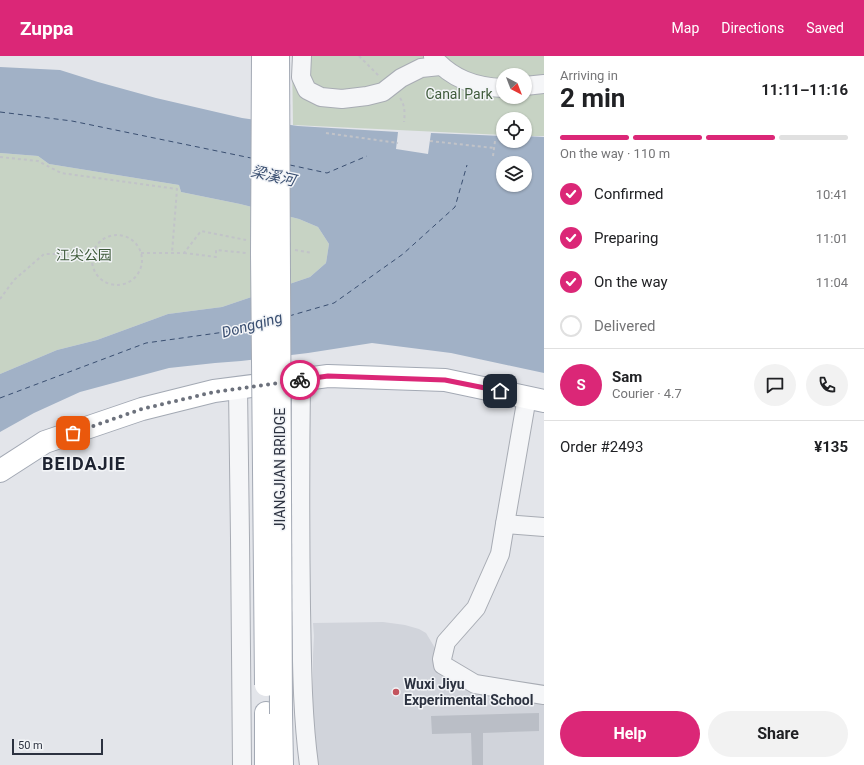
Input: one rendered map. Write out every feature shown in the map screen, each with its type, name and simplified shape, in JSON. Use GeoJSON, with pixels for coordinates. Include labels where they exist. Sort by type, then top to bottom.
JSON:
{"type":"FeatureCollection","features":[{"type":"Feature","properties":{"kind":"main road","name":"JIANGJIAN BRIDGE"},"geometry":{"type":"LineString","coordinates":[[262,56],[257,248],[274,713]]}},
{"type":"Feature","properties":{"kind":"main road","name":"JIANGJIAN BRIDGE"},"geometry":{"type":"LineString","coordinates":[[274,713],[278,56]]}},
{"type":"Feature","properties":{"kind":"main road"},"geometry":{"type":"LineString","coordinates":[[0,471],[45,442],[142,409],[214,392],[238,388],[328,376],[445,380],[535,399]]}},
{"type":"Feature","properties":{"kind":"main road"},"geometry":{"type":"LineString","coordinates":[[266,765],[274,713]]}},
{"type":"Feature","properties":{"kind":"main road"},"geometry":{"type":"LineString","coordinates":[[274,713],[282,765]]}},
{"type":"Feature","properties":{"kind":"street"},"geometry":{"type":"LineString","coordinates":[[302,56],[301,77],[307,90],[321,97],[342,99],[367,96],[383,92],[401,78],[436,61],[460,79],[483,86],[496,87]]}},
{"type":"Feature","properties":{"kind":"street"},"geometry":{"type":"LineString","coordinates":[[532,85],[544,84]]}},
{"type":"Feature","properties":{"kind":"street"},"geometry":{"type":"LineString","coordinates":[[301,380],[300,518],[302,692],[305,736],[309,765]]}},
{"type":"Feature","properties":{"kind":"street"},"geometry":{"type":"LineString","coordinates":[[238,388],[241,554],[242,765]]}},
{"type":"Feature","properties":{"kind":"street"},"geometry":{"type":"LineString","coordinates":[[535,399],[505,524],[500,554],[476,608],[446,642],[442,659],[443,665],[475,684],[544,695]]}},
{"type":"Feature","properties":{"kind":"street"},"geometry":{"type":"LineString","coordinates":[[505,524],[544,527]]}},
{"type":"Feature","properties":{"kind":"path"},"geometry":{"type":"LineString","coordinates":[[326,133],[398,143]]}},
{"type":"Feature","properties":{"kind":"path"},"geometry":{"type":"LineString","coordinates":[[430,141],[494,148]]}},
{"type":"Feature","properties":{"kind":"path"},"geometry":{"type":"LineString","coordinates":[[493,156],[495,141]]}},
{"type":"Feature","properties":{"kind":"path"},"geometry":{"type":"LineString","coordinates":[[0,157],[38,161],[61,173],[177,189],[172,253]]}},
{"type":"Feature","properties":{"kind":"path"},"geometry":{"type":"LineString","coordinates":[[184,254],[201,231],[257,248]]}},
{"type":"Feature","properties":{"kind":"path"},"geometry":{"type":"LineString","coordinates":[[118,234],[129,237],[138,246],[140,252],[142,256],[141,268],[137,276],[125,284],[118,286],[104,283],[96,276],[92,268],[91,258],[93,250],[98,242],[112,235],[118,234]]}},
{"type":"Feature","properties":{"kind":"path"},"geometry":{"type":"LineString","coordinates":[[140,252],[216,256],[216,250],[257,248]]}},
{"type":"Feature","properties":{"kind":"path"},"geometry":{"type":"LineString","coordinates":[[288,249],[312,253]]}},
{"type":"Feature","properties":{"kind":"path"},"geometry":{"type":"LineString","coordinates":[[0,299],[14,280],[44,254],[66,254],[91,258]]}},
{"type":"Feature","properties":{"kind":"shaded area","name":"Wuxi Jiyu Experimental School"},"geometry":{"type":"Polygon","coordinates":[[[383,622],[405,625],[419,629],[426,633],[438,653],[472,689],[489,696],[542,695],[544,697],[544,765],[313,765],[313,623],[383,622]]]}},
{"type":"Feature","properties":{"kind":"green space","name":"Canal Park"},"geometry":{"type":"Polygon","coordinates":[[[292,56],[544,56],[544,136],[532,136],[532,112],[496,112],[496,135],[293,125],[292,56]]]}},
{"type":"Feature","properties":{"kind":"green space","name":"江尖公园"},"geometry":{"type":"Polygon","coordinates":[[[0,153],[38,156],[49,164],[179,185],[181,192],[240,204],[299,219],[318,227],[329,244],[326,263],[310,277],[222,307],[168,314],[97,340],[57,350],[0,374],[0,153]]]}},
{"type":"Feature","properties":{"kind":"water"},"geometry":{"type":"Polygon","coordinates":[[[0,67],[60,70],[156,98],[242,118],[298,126],[398,132],[396,149],[428,154],[431,133],[496,136],[496,148],[532,148],[532,136],[544,137],[544,373],[451,353],[372,343],[308,353],[169,368],[80,392],[34,413],[0,432],[0,374],[57,350],[97,340],[168,314],[222,307],[310,277],[326,263],[329,244],[318,227],[299,219],[240,204],[181,192],[179,185],[49,164],[38,156],[0,153],[0,67]]]}},
{"type":"Feature","properties":{"kind":"building"},"geometry":{"type":"Polygon","coordinates":[[[539,713],[539,731],[483,733],[483,765],[472,765],[471,733],[432,734],[431,716],[539,713]]]}},
{"type":"Feature","properties":{"kind":"ferry route"},"geometry":{"type":"LineString","coordinates":[[0,112],[72,121],[251,158]]}},
{"type":"Feature","properties":{"kind":"ferry route"},"geometry":{"type":"LineString","coordinates":[[290,165],[327,173],[367,156]]}},
{"type":"Feature","properties":{"kind":"ferry route"},"geometry":{"type":"LineString","coordinates":[[289,316],[334,303],[403,254],[455,207],[467,165]]}},
{"type":"Feature","properties":{"kind":"ferry route"},"geometry":{"type":"LineString","coordinates":[[0,398],[146,343],[232,331],[251,326]]}},
{"type":"Feature","properties":{"kind":"way so far"},"geometry":{"type":"LineString","coordinates":[[73,433],[142,409],[214,392],[300,380]]}},
{"type":"Feature","properties":{"kind":"place","name":"Wuxi Jiyu Experimental School"},"geometry":{"type":"Point","coordinates":[396,692]}},
{"type":"Feature","properties":{"kind":"district","name":"BEIDAJIE"},"geometry":{"type":"Point","coordinates":[84,463]}},
{"type":"Feature","properties":{"kind":"route"},"geometry":{"type":"LineString","coordinates":[[300,380],[328,376],[445,380],[500,391]]}},
{"type":"Feature","properties":{"kind":"water label","name":"梁溪河"},"geometry":{"type":"Point","coordinates":[273,176]}},
{"type":"Feature","properties":{"kind":"water label","name":"Dongqing"},"geometry":{"type":"Point","coordinates":[252,325]}}]}
